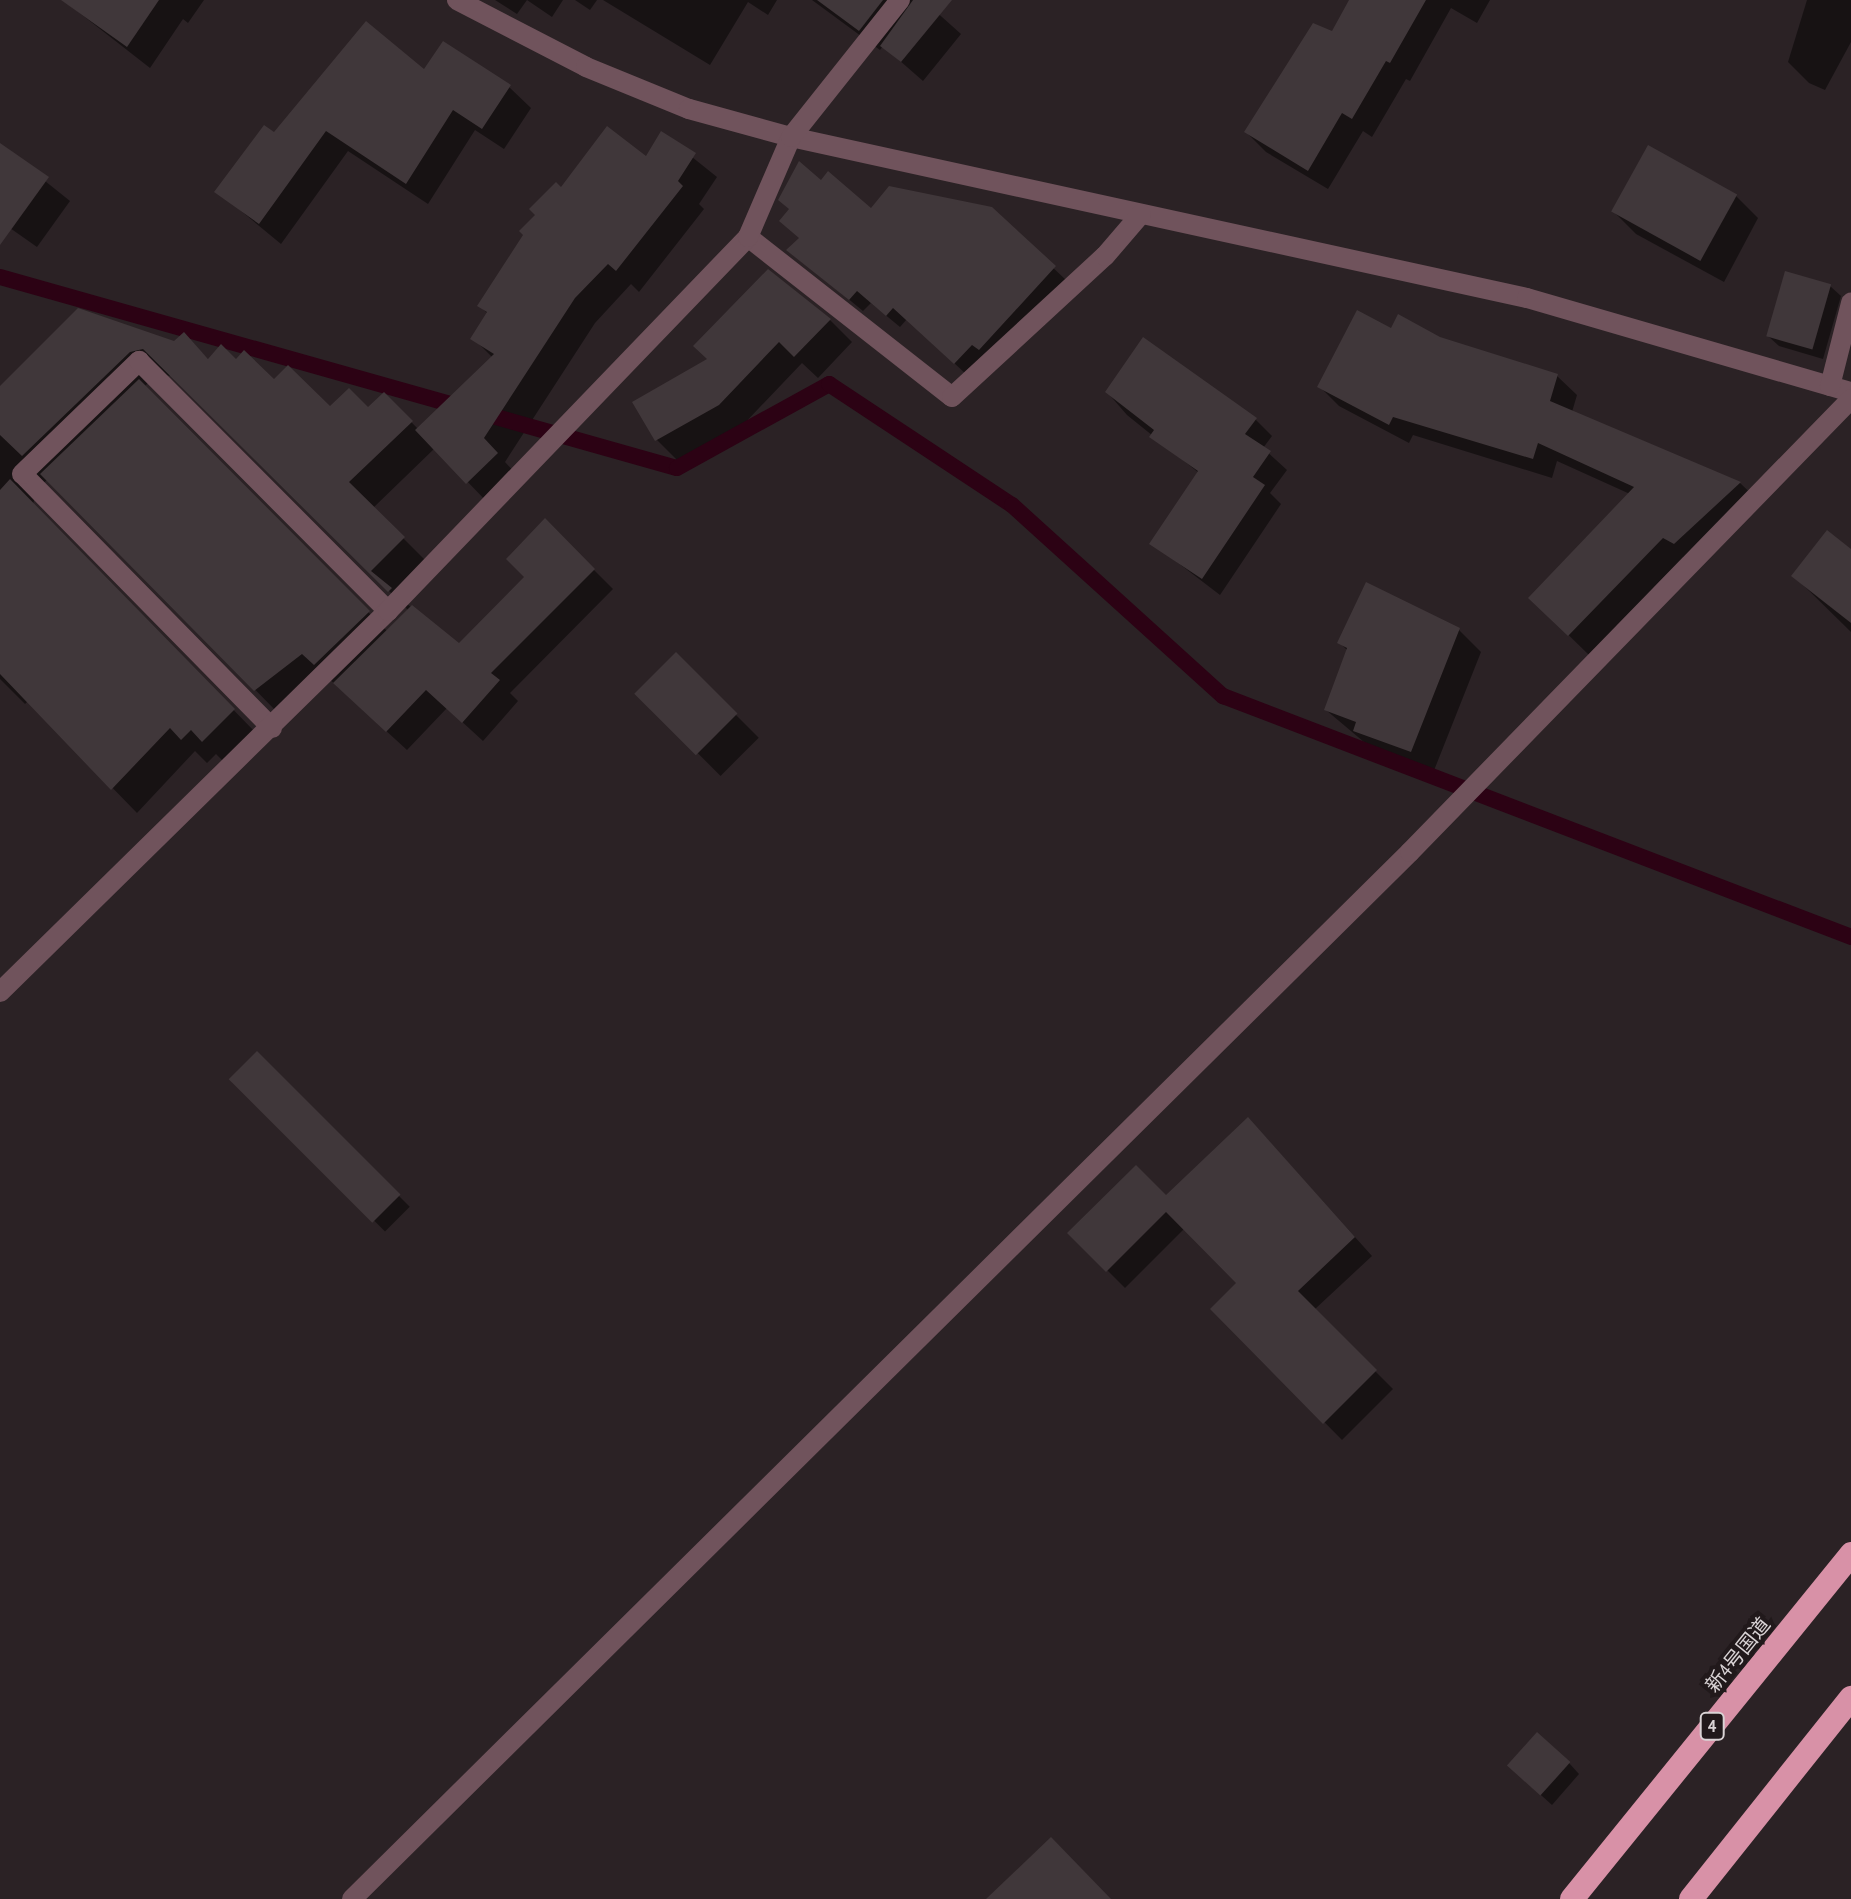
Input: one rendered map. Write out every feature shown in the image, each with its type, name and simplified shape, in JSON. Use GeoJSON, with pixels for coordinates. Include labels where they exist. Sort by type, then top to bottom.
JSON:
{"type":"FeatureCollection","features":[{"type":"Feature","properties":{"kind":"highway","name":"新4号国道"},"geometry":{"type":"LineString","coordinates":[[1572,1899],[1851,1554]]}},
{"type":"Feature","properties":{"kind":"highway"},"geometry":{"type":"LineString","coordinates":[[1691,1899],[1851,1698]]}},
{"type":"Feature","properties":{"kind":"street"},"geometry":{"type":"LineString","coordinates":[[457,0],[600,73],[689,109],[791,137],[1527,298],[1851,392]]}},
{"type":"Feature","properties":{"kind":"street"},"geometry":{"type":"LineString","coordinates":[[0,992],[388,611],[748,237],[791,137],[900,0]]}},
{"type":"Feature","properties":{"kind":"street"},"geometry":{"type":"LineString","coordinates":[[748,237],[952,397],[1105,256],[1141,214]]}},
{"type":"Feature","properties":{"kind":"street"},"geometry":{"type":"LineString","coordinates":[[1830,386],[1851,303]]}},
{"type":"Feature","properties":{"kind":"street"},"geometry":{"type":"LineString","coordinates":[[272,728],[22,474],[139,361],[388,611]]}},
{"type":"Feature","properties":{"kind":"street"},"geometry":{"type":"LineString","coordinates":[[352,1899],[1485,775],[1851,399]]}},
{"type":"Feature","properties":{"kind":"building"},"geometry":{"type":"Polygon","coordinates":[[[61,0],[159,0],[127,47],[61,0]]]}},
{"type":"Feature","properties":{"kind":"building"},"geometry":{"type":"Polygon","coordinates":[[[817,0],[883,0],[859,31],[817,0]]]}},
{"type":"Feature","properties":{"kind":"building"},"geometry":{"type":"Polygon","coordinates":[[[913,0],[952,0],[901,62],[880,46],[913,0]]]}},
{"type":"Feature","properties":{"kind":"building"},"geometry":{"type":"Polygon","coordinates":[[[1349,0],[1426,0],[1390,63],[1386,61],[1352,119],[1342,113],[1308,171],[1244,132],[1313,23],[1332,31],[1349,0]]]}},
{"type":"Feature","properties":{"kind":"building"},"geometry":{"type":"Polygon","coordinates":[[[366,21],[424,69],[443,41],[511,85],[482,129],[453,110],[406,184],[326,131],[259,224],[214,192],[264,125],[274,132],[366,21]]]}},
{"type":"Feature","properties":{"kind":"building"},"geometry":{"type":"Polygon","coordinates":[[[607,126],[646,156],[661,131],[696,153],[678,181],[683,186],[616,271],[608,264],[575,298],[484,438],[498,453],[466,484],[415,430],[494,354],[470,339],[487,312],[477,306],[523,235],[519,231],[535,215],[529,209],[556,182],[561,187],[607,126]]]}},
{"type":"Feature","properties":{"kind":"building"},"geometry":{"type":"Polygon","coordinates":[[[0,143],[49,177],[0,245],[0,143]]]}},
{"type":"Feature","properties":{"kind":"building"},"geometry":{"type":"Polygon","coordinates":[[[1648,145],[1737,194],[1700,261],[1611,211],[1648,145]]]}},
{"type":"Feature","properties":{"kind":"building"},"geometry":{"type":"Polygon","coordinates":[[[799,161],[821,180],[828,171],[871,208],[889,186],[992,207],[1056,266],[979,350],[972,345],[954,364],[893,308],[886,316],[857,291],[849,300],[786,250],[799,238],[779,221],[789,209],[778,200],[799,161]]]}},
{"type":"Feature","properties":{"kind":"building"},"geometry":{"type":"Polygon","coordinates":[[[768,269],[831,319],[794,357],[779,342],[719,405],[655,441],[632,402],[707,359],[693,346],[768,269]]]}},
{"type":"Feature","properties":{"kind":"building"},"geometry":{"type":"Polygon","coordinates":[[[1785,271],[1831,284],[1812,350],[1766,336],[1785,271]]]}},
{"type":"Feature","properties":{"kind":"building"},"geometry":{"type":"Polygon","coordinates":[[[78,308],[174,341],[184,332],[208,359],[221,344],[236,359],[244,350],[274,379],[288,365],[330,406],[349,388],[368,407],[384,392],[413,421],[349,482],[405,537],[371,571],[392,588],[388,592],[143,349],[130,352],[22,456],[0,435],[0,386],[78,308]]]}},
{"type":"Feature","properties":{"kind":"building"},"geometry":{"type":"Polygon","coordinates":[[[1357,310],[1391,328],[1398,314],[1440,337],[1558,374],[1550,401],[1741,482],[1674,544],[1663,538],[1568,636],[1528,598],[1634,487],[1538,443],[1533,459],[1393,417],[1389,425],[1317,387],[1357,310]]]}},
{"type":"Feature","properties":{"kind":"building"},"geometry":{"type":"Polygon","coordinates":[[[1143,337],[1257,418],[1245,434],[1271,451],[1253,477],[1265,485],[1202,579],[1149,544],[1198,471],[1149,437],[1154,430],[1105,392],[1143,337]]]}},
{"type":"Feature","properties":{"kind":"building"},"geometry":{"type":"Polygon","coordinates":[[[139,379],[370,611],[314,665],[302,654],[254,691],[40,474],[139,379]]]}},
{"type":"Feature","properties":{"kind":"building"},"geometry":{"type":"Polygon","coordinates":[[[10,479],[235,709],[202,742],[191,730],[181,740],[170,728],[111,790],[0,674],[0,490],[10,479]]]}},
{"type":"Feature","properties":{"kind":"building"},"geometry":{"type":"Polygon","coordinates":[[[545,518],[595,569],[491,673],[500,680],[462,723],[426,690],[386,732],[333,683],[412,605],[459,643],[524,577],[506,559],[545,518]]]}},
{"type":"Feature","properties":{"kind":"building"},"geometry":{"type":"Polygon","coordinates":[[[1827,530],[1851,549],[1851,623],[1791,576],[1827,530]]]}},
{"type":"Feature","properties":{"kind":"building"},"geometry":{"type":"Polygon","coordinates":[[[1366,582],[1460,628],[1411,752],[1353,731],[1356,722],[1324,710],[1347,648],[1337,643],[1366,582]]]}},
{"type":"Feature","properties":{"kind":"building"},"geometry":{"type":"Polygon","coordinates":[[[676,652],[738,714],[696,755],[634,694],[676,652]]]}},
{"type":"Feature","properties":{"kind":"building"},"geometry":{"type":"Polygon","coordinates":[[[257,1051],[401,1195],[372,1223],[229,1079],[257,1051]]]}},
{"type":"Feature","properties":{"kind":"building"},"geometry":{"type":"Polygon","coordinates":[[[1248,1117],[1355,1237],[1298,1291],[1377,1370],[1323,1424],[1210,1309],[1236,1283],[1166,1212],[1106,1272],[1067,1233],[1136,1165],[1166,1195],[1248,1117]]]}},
{"type":"Feature","properties":{"kind":"building"},"geometry":{"type":"Polygon","coordinates":[[[1537,1732],[1570,1762],[1540,1796],[1507,1765],[1537,1732]]]}},
{"type":"Feature","properties":{"kind":"building"},"geometry":{"type":"Polygon","coordinates":[[[1051,1837],[1111,1899],[986,1899],[1051,1837]]]}},
{"type":"Feature","properties":{"kind":"waterway"},"geometry":{"type":"LineString","coordinates":[[0,277],[677,468],[829,384],[1012,505],[1223,696],[1851,937]]}}]}
